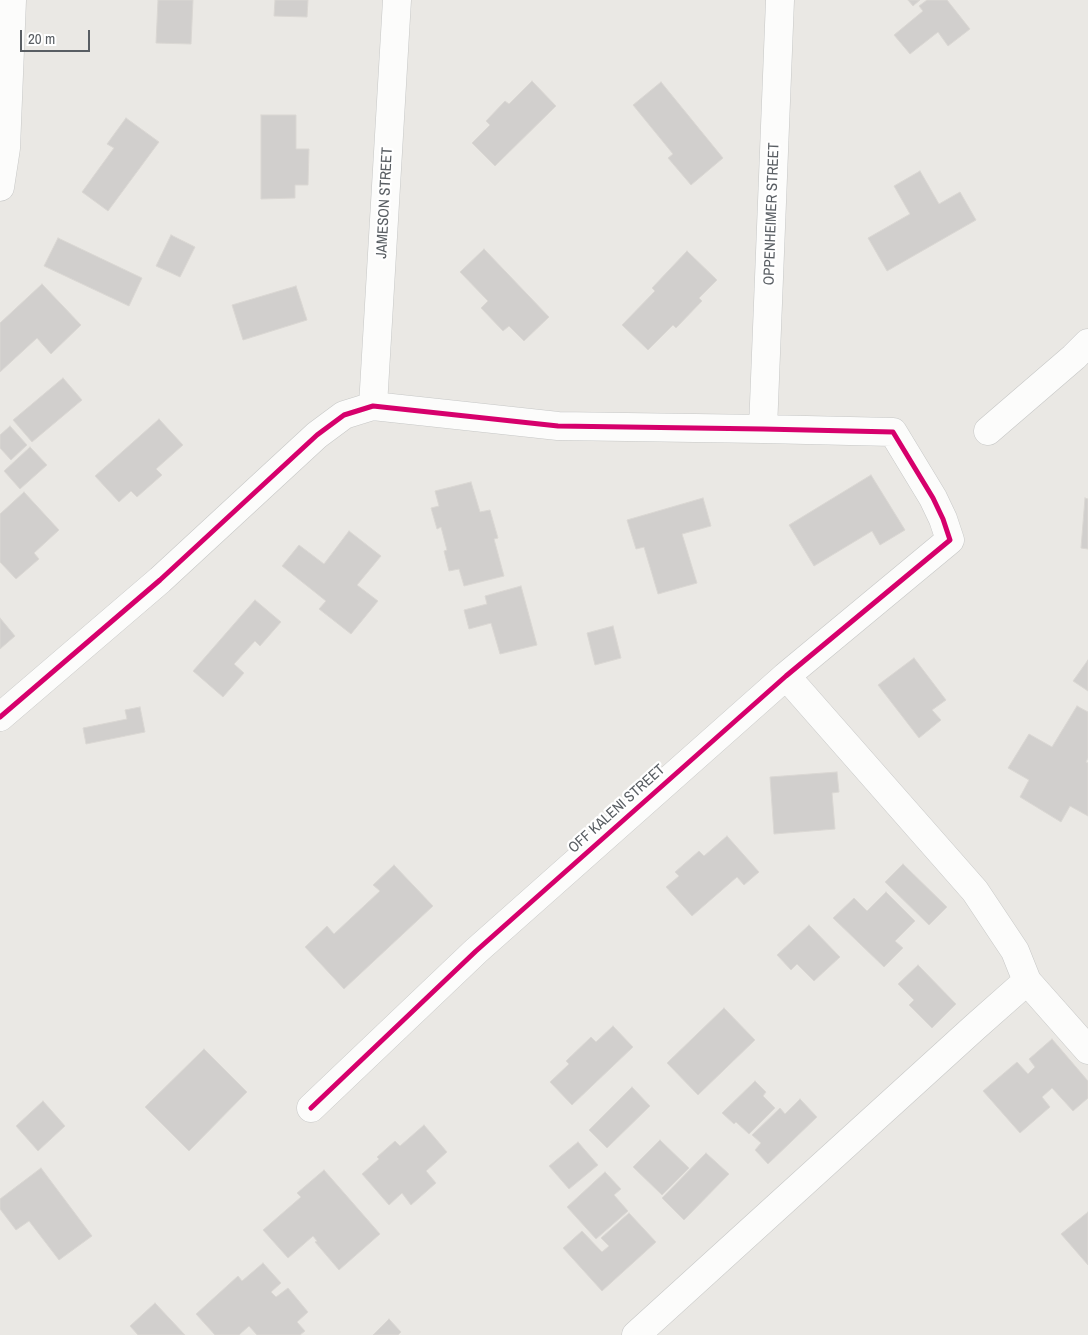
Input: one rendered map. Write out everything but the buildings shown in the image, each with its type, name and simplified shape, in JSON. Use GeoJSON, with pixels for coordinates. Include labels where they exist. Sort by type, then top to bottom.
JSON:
{"type":"FeatureCollection","features":[{"type":"Feature","properties":{"kind":"street"},"geometry":{"type":"LineString","coordinates":[[0,187],[6,148],[12,0]]}},
{"type":"Feature","properties":{"kind":"street","name":"JAMESON STREET"},"geometry":{"type":"LineString","coordinates":[[373,406],[397,0]]}},
{"type":"Feature","properties":{"kind":"street","name":"OPPENHEIMER STREET"},"geometry":{"type":"LineString","coordinates":[[763,429],[780,0]]}},
{"type":"Feature","properties":{"kind":"street"},"geometry":{"type":"LineString","coordinates":[[988,431],[1088,343]]}},
{"type":"Feature","properties":{"kind":"street"},"geometry":{"type":"LineString","coordinates":[[0,717],[160,580],[317,435],[344,415],[373,406],[558,426],[763,429]]}},
{"type":"Feature","properties":{"kind":"street","name":"OFF KALENI STREET"},"geometry":{"type":"LineString","coordinates":[[311,1108],[476,951],[786,676],[950,540],[943,519],[932,498],[893,432],[763,429]]}},
{"type":"Feature","properties":{"kind":"street"},"geometry":{"type":"LineString","coordinates":[[786,676],[975,891],[1014,951],[1027,982],[1088,1050]]}},
{"type":"Feature","properties":{"kind":"street"},"geometry":{"type":"LineString","coordinates":[[636,1335],[1027,982]]}},
{"type":"Feature","properties":{"kind":"cycle path"},"geometry":{"type":"LineString","coordinates":[[0,717],[160,580],[317,435],[344,415],[373,406],[558,426],[893,432],[933,498],[950,540],[786,676],[476,951],[311,1108]]}}]}
